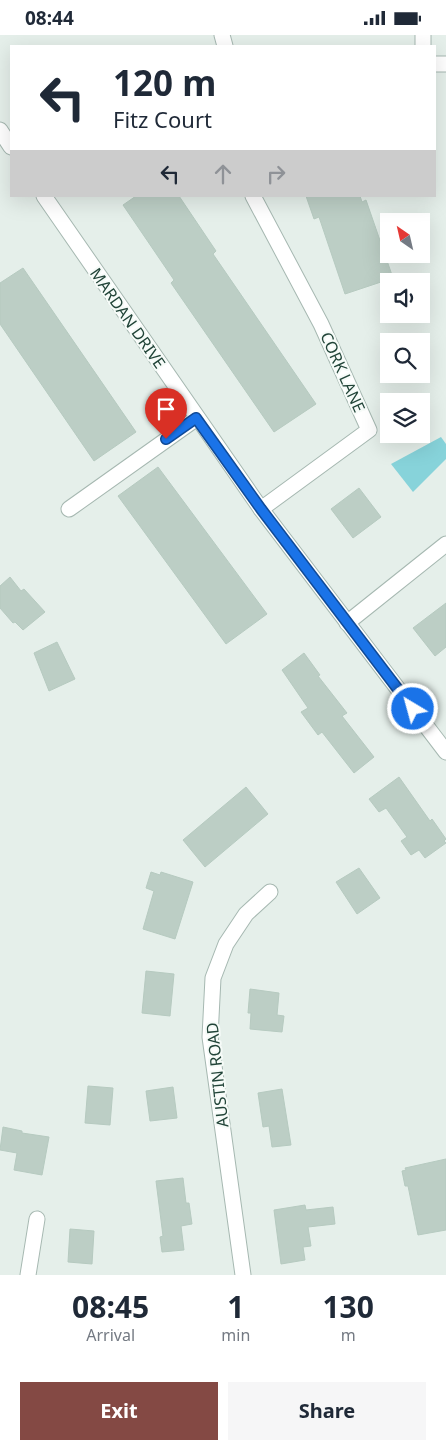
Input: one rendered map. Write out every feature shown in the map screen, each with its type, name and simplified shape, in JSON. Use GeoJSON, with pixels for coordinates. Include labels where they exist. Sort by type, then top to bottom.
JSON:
{"type":"FeatureCollection","features":[{"type":"Feature","properties":{"kind":"street"},"geometry":{"type":"LineString","coordinates":[[0,130],[10,145]]}},
{"type":"Feature","properties":{"kind":"street","name":"MARDAN DRIVE"},"geometry":{"type":"LineString","coordinates":[[46,197],[196,418],[261,509],[446,752]]}},
{"type":"Feature","properties":{"kind":"street","name":"CORK LANE"},"geometry":{"type":"LineString","coordinates":[[254,197],[321,324],[369,430],[261,509]]}},
{"type":"Feature","properties":{"kind":"street"},"geometry":{"type":"LineString","coordinates":[[69,509],[196,418]]}},
{"type":"Feature","properties":{"kind":"street"},"geometry":{"type":"LineString","coordinates":[[347,623],[446,544]]}},
{"type":"Feature","properties":{"kind":"street","name":"AUSTIN ROAD"},"geometry":{"type":"LineString","coordinates":[[242,1275],[210,1037],[210,1006],[214,979],[226,944],[246,914],[270,892]]}},
{"type":"Feature","properties":{"kind":"street"},"geometry":{"type":"LineString","coordinates":[[28,1275],[37,1219]]}},
{"type":"Feature","properties":{"kind":"water"},"geometry":{"type":"Polygon","coordinates":[[[441,437],[446,444],[446,459],[413,492],[391,464],[441,437]]]}},
{"type":"Feature","properties":{"kind":"building"},"geometry":{"type":"Polygon","coordinates":[[[135,197],[180,197],[216,251],[213,254],[316,404],[274,432],[171,283],[174,280],[123,205],[135,197]]]}},
{"type":"Feature","properties":{"kind":"building"},"geometry":{"type":"Polygon","coordinates":[[[306,197],[360,197],[362,202],[366,200],[380,240],[380,263],[388,263],[391,273],[380,273],[380,282],[345,294],[319,217],[314,219],[306,197]]]}},
{"type":"Feature","properties":{"kind":"building"},"geometry":{"type":"Polygon","coordinates":[[[23,268],[136,432],[94,461],[0,324],[0,283],[23,268]]]}},
{"type":"Feature","properties":{"kind":"building"},"geometry":{"type":"Polygon","coordinates":[[[158,467],[267,614],[226,644],[118,496],[158,467]]]}},
{"type":"Feature","properties":{"kind":"building"},"geometry":{"type":"Polygon","coordinates":[[[359,488],[381,517],[353,538],[331,509],[359,488]]]}},
{"type":"Feature","properties":{"kind":"building"},"geometry":{"type":"Polygon","coordinates":[[[10,577],[21,591],[24,589],[45,612],[23,630],[15,622],[13,623],[0,608],[0,586],[10,577]]]}},
{"type":"Feature","properties":{"kind":"building"},"geometry":{"type":"Polygon","coordinates":[[[446,603],[446,647],[435,656],[413,628],[446,603]]]}},
{"type":"Feature","properties":{"kind":"building"},"geometry":{"type":"Polygon","coordinates":[[[57,642],[75,679],[49,691],[34,653],[57,642]]]}},
{"type":"Feature","properties":{"kind":"building"},"geometry":{"type":"Polygon","coordinates":[[[304,653],[320,675],[318,676],[347,713],[342,716],[374,757],[354,773],[322,732],[318,735],[301,712],[308,708],[282,670],[304,653]]]}},
{"type":"Feature","properties":{"kind":"building"},"geometry":{"type":"Polygon","coordinates":[[[399,777],[430,821],[432,819],[446,839],[444,841],[446,843],[425,858],[419,850],[411,855],[401,841],[407,837],[386,808],[379,812],[369,799],[399,777]]]}},
{"type":"Feature","properties":{"kind":"building"},"geometry":{"type":"Polygon","coordinates":[[[246,787],[268,814],[205,867],[183,840],[246,787]]]}},
{"type":"Feature","properties":{"kind":"building"},"geometry":{"type":"Polygon","coordinates":[[[359,868],[380,898],[357,914],[336,882],[359,868]]]}},
{"type":"Feature","properties":{"kind":"building"},"geometry":{"type":"Polygon","coordinates":[[[151,872],[160,875],[161,872],[193,882],[175,939],[143,929],[154,891],[146,888],[151,872]]]}},
{"type":"Feature","properties":{"kind":"building"},"geometry":{"type":"Polygon","coordinates":[[[146,971],[174,974],[170,1016],[142,1013],[146,971]]]}},
{"type":"Feature","properties":{"kind":"building"},"geometry":{"type":"Polygon","coordinates":[[[250,989],[279,993],[277,1015],[284,1016],[282,1032],[250,1029],[251,1013],[248,1013],[250,989]]]}},
{"type":"Feature","properties":{"kind":"building"},"geometry":{"type":"Polygon","coordinates":[[[88,1086],[113,1088],[110,1125],[85,1123],[88,1086]]]}},
{"type":"Feature","properties":{"kind":"building"},"geometry":{"type":"Polygon","coordinates":[[[173,1087],[177,1118],[150,1121],[146,1091],[173,1087]]]}},
{"type":"Feature","properties":{"kind":"building"},"geometry":{"type":"Polygon","coordinates":[[[282,1089],[291,1145],[272,1147],[269,1126],[263,1127],[258,1093],[282,1089]]]}},
{"type":"Feature","properties":{"kind":"building"},"geometry":{"type":"Polygon","coordinates":[[[3,1127],[22,1131],[22,1133],[49,1137],[42,1175],[14,1170],[17,1153],[0,1150],[3,1127]]]}},
{"type":"Feature","properties":{"kind":"building"},"geometry":{"type":"Polygon","coordinates":[[[446,1159],[446,1230],[418,1235],[408,1186],[405,1186],[402,1171],[406,1170],[405,1168],[446,1159]]]}},
{"type":"Feature","properties":{"kind":"building"},"geometry":{"type":"Polygon","coordinates":[[[183,1178],[186,1203],[189,1203],[192,1224],[181,1226],[184,1250],[162,1252],[160,1237],[163,1236],[156,1181],[183,1178]]]}},
{"type":"Feature","properties":{"kind":"building"},"geometry":{"type":"Polygon","coordinates":[[[305,1205],[306,1210],[333,1207],[335,1224],[308,1227],[311,1246],[303,1247],[305,1260],[281,1264],[274,1210],[305,1205]]]}},
{"type":"Feature","properties":{"kind":"building"},"geometry":{"type":"Polygon","coordinates":[[[70,1229],[94,1231],[92,1264],[68,1262],[70,1229]]]}},
{"type":"Feature","properties":{"kind":"route"},"geometry":{"type":"LineString","coordinates":[[166,439],[196,418],[261,509],[413,709]]}}]}
